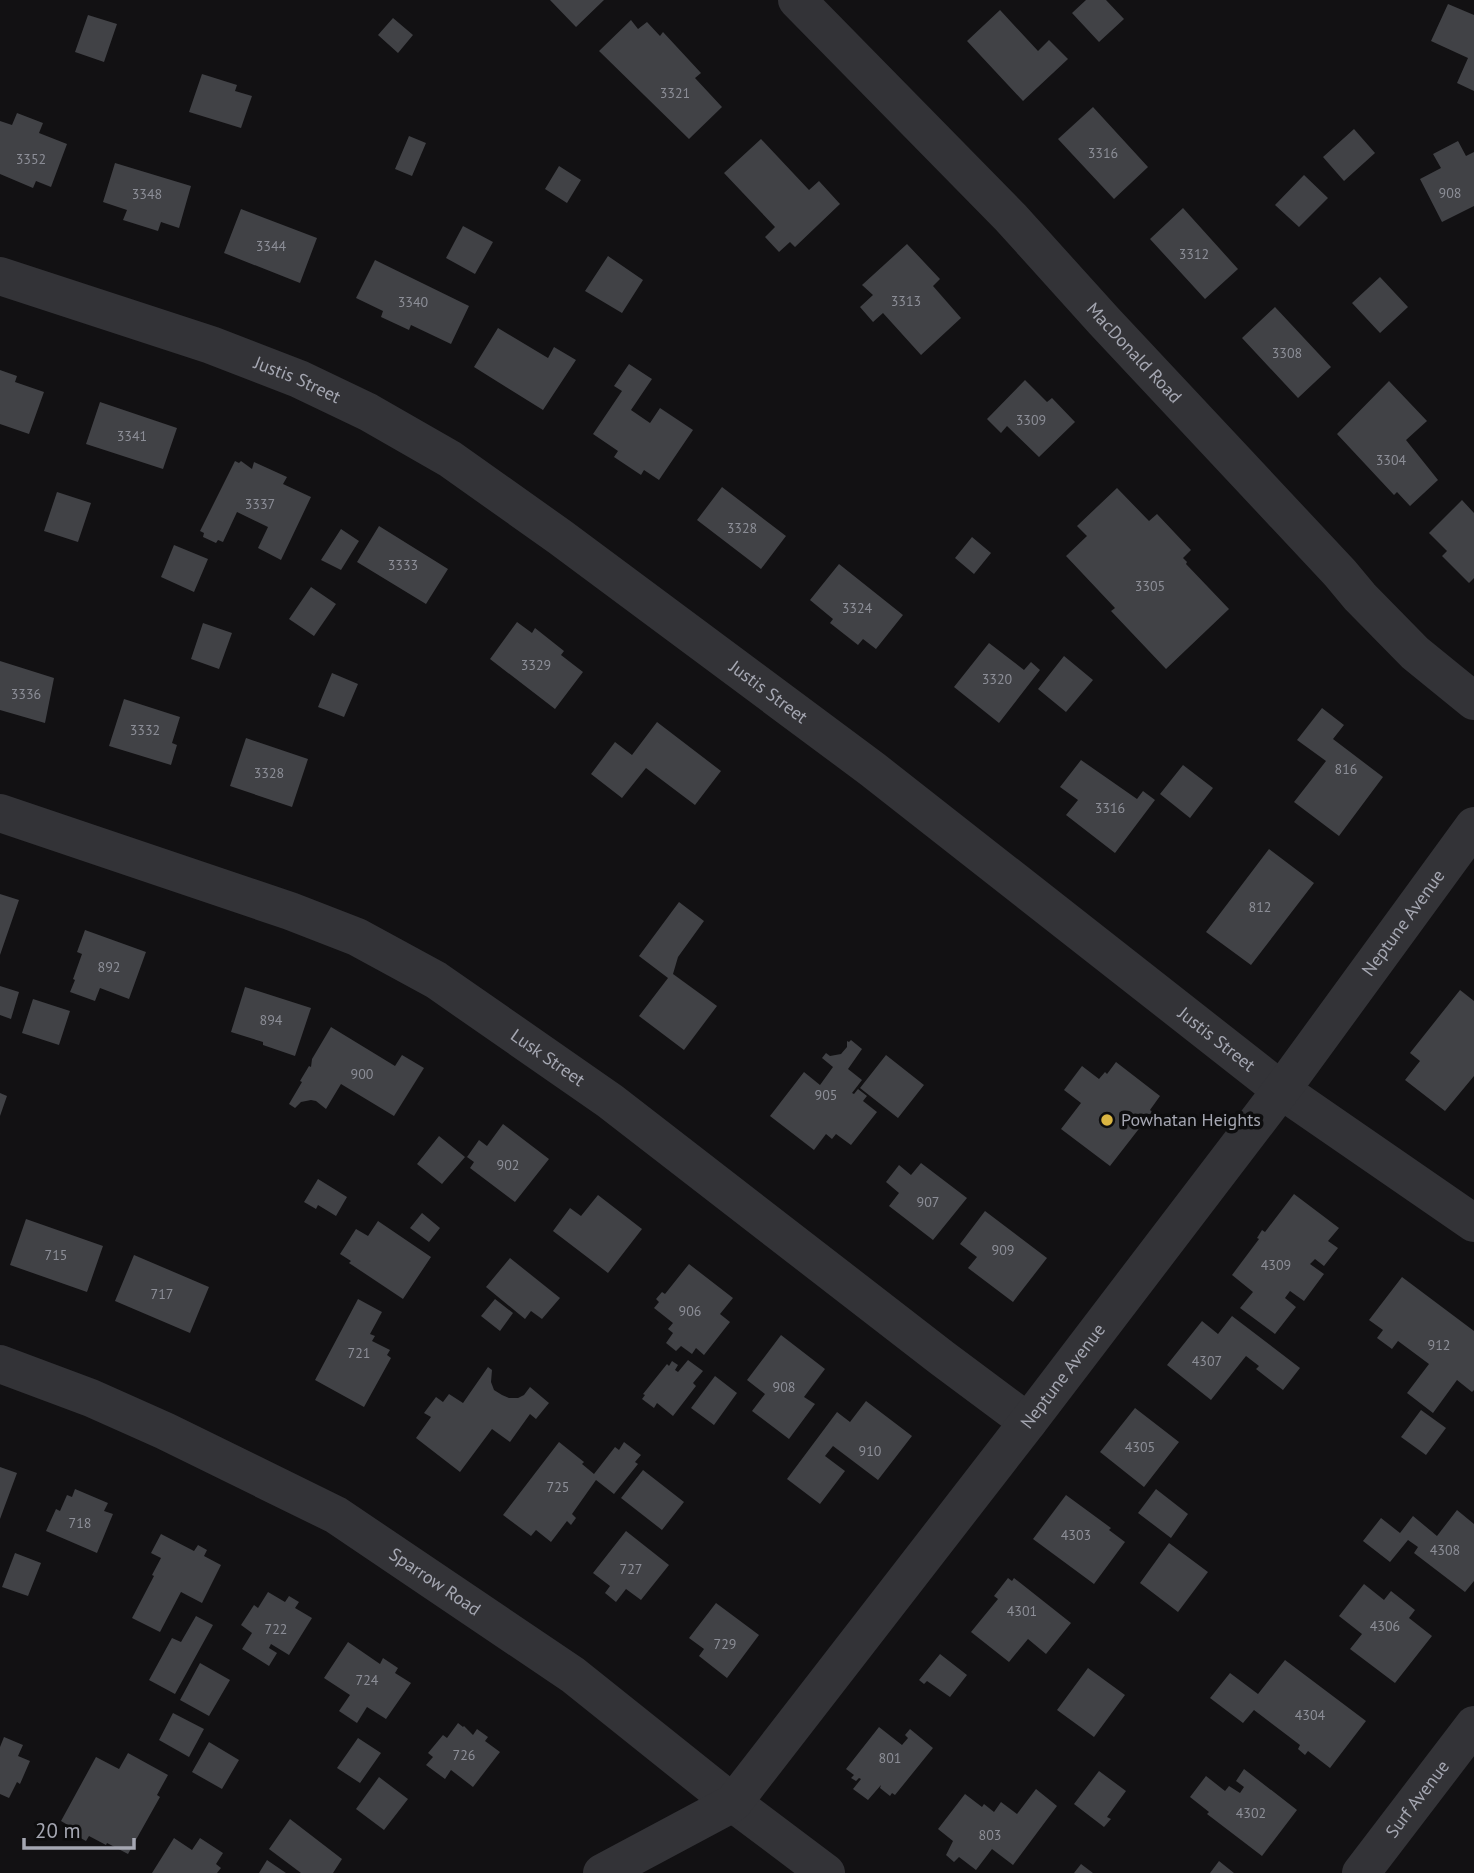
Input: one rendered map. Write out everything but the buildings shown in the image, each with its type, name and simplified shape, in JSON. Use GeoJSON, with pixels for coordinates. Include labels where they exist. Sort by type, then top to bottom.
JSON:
{"type":"FeatureCollection","features":[{"type":"Feature","properties":{"kind":"street","name":"MacDonald Road"},"geometry":{"type":"LineString","coordinates":[[797,0],[1012,218],[1360,597],[1415,653],[1474,701]]}},
{"type":"Feature","properties":{"kind":"street","name":"Justis Street"},"geometry":{"type":"LineString","coordinates":[[0,276],[211,345],[299,379],[369,412],[450,459],[560,537],[872,769],[1281,1090],[1474,1223]]}},
{"type":"Feature","properties":{"kind":"street","name":"Lusk Street"},"geometry":{"type":"LineString","coordinates":[[0,813],[290,911],[357,937],[436,980],[610,1101],[1028,1422]]}},
{"type":"Feature","properties":{"kind":"street","name":"Neptune Avenue"},"geometry":{"type":"LineString","coordinates":[[602,1873],[733,1803],[1281,1090],[1474,826]]}},
{"type":"Feature","properties":{"kind":"street","name":"Sparrow Road"},"geometry":{"type":"LineString","coordinates":[[0,1364],[91,1398],[165,1431],[336,1515],[573,1675],[733,1803],[826,1873]]}},
{"type":"Feature","properties":{"kind":"street","name":"Surf Avenue"},"geometry":{"type":"LineString","coordinates":[[1360,1873],[1474,1725]]}},
{"type":"Feature","properties":{"kind":"place","name":"Powhatan Heights"},"geometry":{"type":"Point","coordinates":[1107,1120]}}]}
